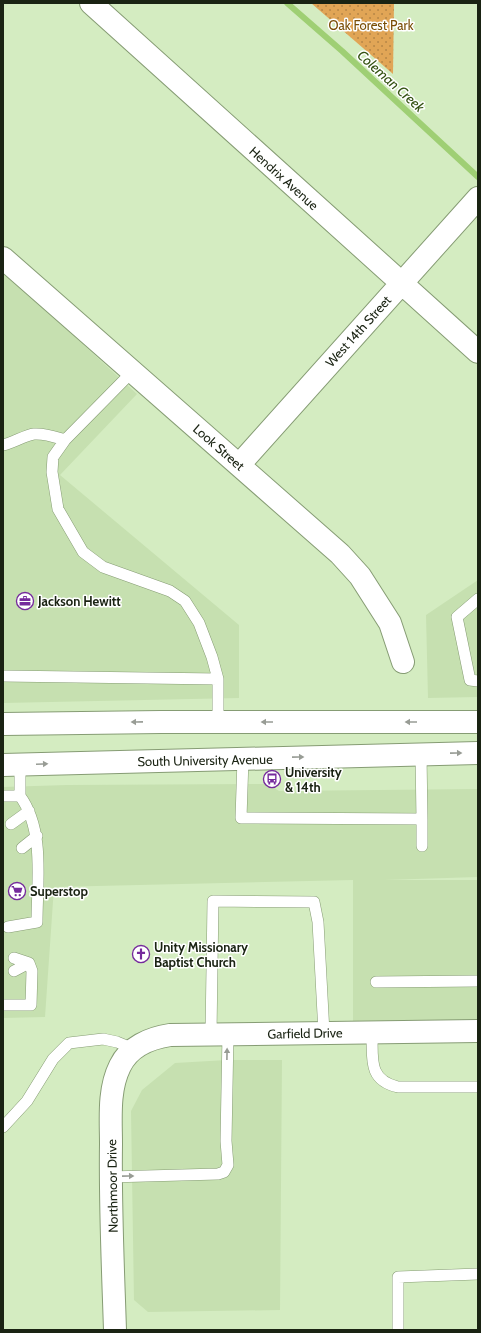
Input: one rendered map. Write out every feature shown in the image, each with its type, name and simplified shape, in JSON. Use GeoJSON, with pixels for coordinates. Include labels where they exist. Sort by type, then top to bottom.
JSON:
{"type":"FeatureCollection","features":[{"type":"Feature","properties":{"kind":"street","name":"Hendrix Avenue"},"geometry":{"type":"LineString","coordinates":[[91,3],[478,352]]}},
{"type":"Feature","properties":{"kind":"street","name":"West 14th Street"},"geometry":{"type":"LineString","coordinates":[[240,465],[477,199]]}},
{"type":"Feature","properties":{"kind":"street","name":"Look Street"},"geometry":{"type":"LineString","coordinates":[[3,258],[340,554],[360,576],[390,623],[403,662]]}},
{"type":"Feature","properties":{"kind":"street"},"geometry":{"type":"LineString","coordinates":[[3,724],[478,722]]}},
{"type":"Feature","properties":{"kind":"street","name":"South University Avenue"},"geometry":{"type":"LineString","coordinates":[[12,765],[478,753]]}},
{"type":"Feature","properties":{"kind":"street","name":"Garfield Drive"},"geometry":{"type":"LineString","coordinates":[[134,1049],[159,1037],[170,1035],[478,1031]]}},
{"type":"Feature","properties":{"kind":"street","name":"Northmoor Drive"},"geometry":{"type":"LineString","coordinates":[[115,1330],[110,1177],[112,1096],[120,1066],[134,1049]]}},
{"type":"Feature","properties":{"kind":"lane"},"geometry":{"type":"LineString","coordinates":[[132,372],[66,440],[53,457],[52,472],[58,510],[83,552],[103,567],[170,591],[185,601],[199,623],[212,657],[218,679],[218,722]]}},
{"type":"Feature","properties":{"kind":"lane"},"geometry":{"type":"LineString","coordinates":[[3,445],[16,442],[32,434],[46,435],[66,440]]}},
{"type":"Feature","properties":{"kind":"lane"},"geometry":{"type":"LineString","coordinates":[[478,599],[458,617],[470,680],[478,681]]}},
{"type":"Feature","properties":{"kind":"lane"},"geometry":{"type":"LineString","coordinates":[[3,676],[218,679]]}},
{"type":"Feature","properties":{"kind":"lane"},"geometry":{"type":"LineString","coordinates":[[421,754],[422,846]]}},
{"type":"Feature","properties":{"kind":"lane"},"geometry":{"type":"LineString","coordinates":[[243,759],[241,818],[422,819]]}},
{"type":"Feature","properties":{"kind":"lane"},"geometry":{"type":"LineString","coordinates":[[8,927],[37,922],[37,836],[29,811],[20,796],[12,765]]}},
{"type":"Feature","properties":{"kind":"lane"},"geometry":{"type":"LineString","coordinates":[[3,796],[20,796]]}},
{"type":"Feature","properties":{"kind":"lane"},"geometry":{"type":"LineString","coordinates":[[11,824],[29,811]]}},
{"type":"Feature","properties":{"kind":"lane"},"geometry":{"type":"LineString","coordinates":[[22,848],[37,836]]}},
{"type":"Feature","properties":{"kind":"lane"},"geometry":{"type":"LineString","coordinates":[[110,1177],[218,1174],[224,1172],[228,1165],[226,1141],[227,1073],[219,1034],[213,901],[314,902],[318,922],[324,1033]]}},
{"type":"Feature","properties":{"kind":"lane"},"geometry":{"type":"LineString","coordinates":[[3,1005],[31,1005],[32,970],[28,963],[14,958]]}},
{"type":"Feature","properties":{"kind":"lane"},"geometry":{"type":"LineString","coordinates":[[14,971],[28,963]]}},
{"type":"Feature","properties":{"kind":"lane"},"geometry":{"type":"LineString","coordinates":[[376,982],[478,981]]}},
{"type":"Feature","properties":{"kind":"lane"},"geometry":{"type":"LineString","coordinates":[[372,1032],[374,1069],[379,1079],[388,1085],[398,1087],[478,1087]]}},
{"type":"Feature","properties":{"kind":"lane"},"geometry":{"type":"LineString","coordinates":[[3,1127],[27,1102],[53,1059],[69,1043],[103,1039],[117,1042],[134,1049]]}},
{"type":"Feature","properties":{"kind":"lane"},"geometry":{"type":"LineString","coordinates":[[398,1330],[398,1276],[478,1274]]}},
{"type":"Feature","properties":{"kind":"shaded area"},"geometry":{"type":"Polygon","coordinates":[[[3,271],[137,394],[60,475],[239,625],[239,698],[3,703],[3,271]]]}},
{"type":"Feature","properties":{"kind":"shaded area"},"geometry":{"type":"Polygon","coordinates":[[[478,580],[478,697],[428,698],[426,615],[478,580]]]}},
{"type":"Feature","properties":{"kind":"shaded area"},"geometry":{"type":"Polygon","coordinates":[[[268,784],[279,791],[478,789],[478,877],[384,880],[478,880],[478,1031],[353,1032],[353,880],[54,887],[45,1017],[3,1018],[3,787],[67,785],[268,784]]]}},
{"type":"Feature","properties":{"kind":"shaded area"},"geometry":{"type":"Polygon","coordinates":[[[227,1060],[282,1060],[280,1310],[148,1312],[134,1300],[131,1111],[142,1090],[175,1063],[227,1060]]]}},
{"type":"Feature","properties":{"kind":"green space","name":"Oak Forest Park"},"geometry":{"type":"Polygon","coordinates":[[[311,3],[394,3],[393,74],[311,3]]]}},
{"type":"Feature","properties":{"kind":"waterway","name":"Coleman Creek"},"geometry":{"type":"LineString","coordinates":[[287,3],[342,51],[478,177]]}},
{"type":"Feature","properties":{"kind":"place","name":"Jackson Hewitt"},"geometry":{"type":"Point","coordinates":[25,601]}},
{"type":"Feature","properties":{"kind":"place","name":"University & 14th"},"geometry":{"type":"Point","coordinates":[272,779]}},
{"type":"Feature","properties":{"kind":"place","name":"Superstop"},"geometry":{"type":"Point","coordinates":[17,891]}},
{"type":"Feature","properties":{"kind":"place","name":"Unity Missionary Baptist Church"},"geometry":{"type":"Point","coordinates":[141,954]}}]}
